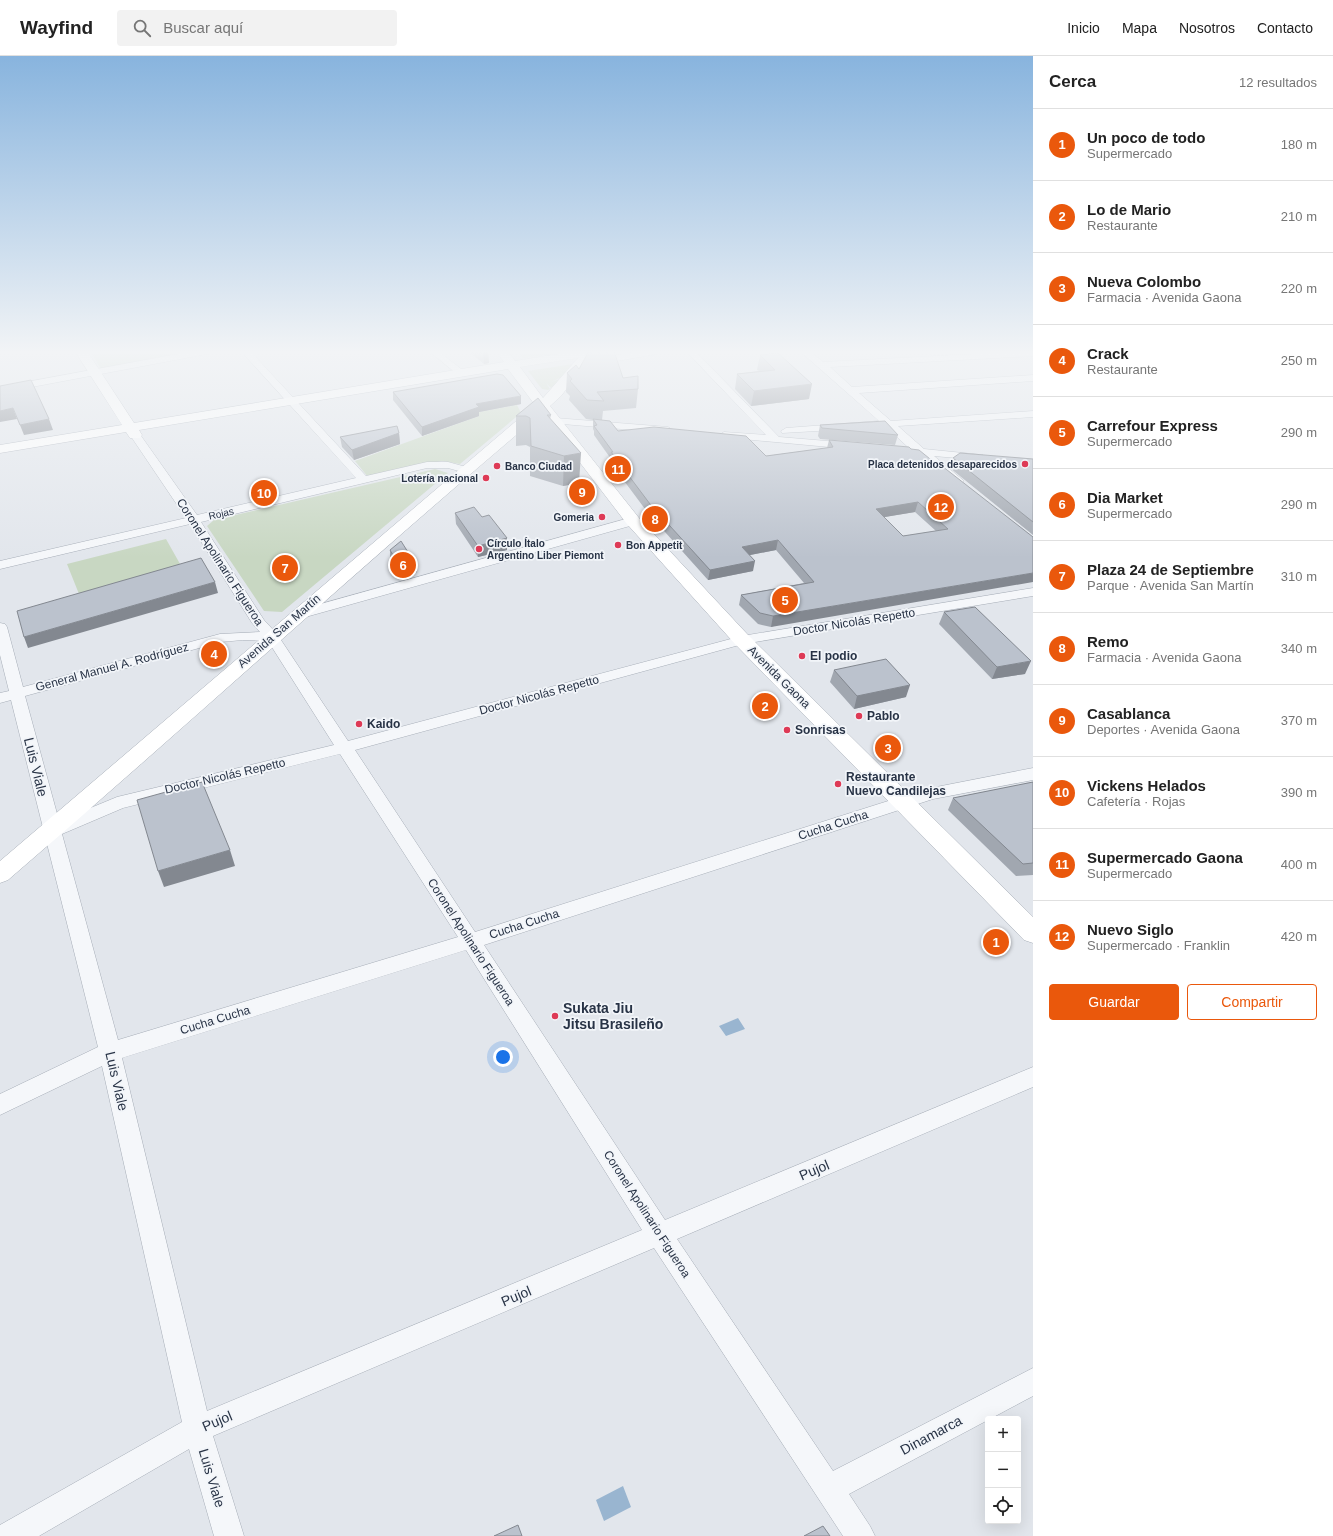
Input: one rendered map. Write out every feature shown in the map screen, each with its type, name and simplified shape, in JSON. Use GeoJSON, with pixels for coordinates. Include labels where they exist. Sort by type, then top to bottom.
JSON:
{"type":"FeatureCollection","features":[{"type":"Feature","properties":{"kind":"main road","name":"Coronel Apolinario Figueroa"},"geometry":{"type":"LineString","coordinates":[[125,420],[132,431]]}},
{"type":"Feature","properties":{"kind":"main road"},"geometry":{"type":"LineString","coordinates":[[0,449],[132,431],[198,420]]}},
{"type":"Feature","properties":{"kind":"main road","name":"Avenida San Martín"},"geometry":{"type":"LineString","coordinates":[[0,874],[53,830],[297,615],[524,420]]}},
{"type":"Feature","properties":{"kind":"main road"},"geometry":{"type":"LineString","coordinates":[[518,425],[533,420]]}},
{"type":"Feature","properties":{"kind":"main road"},"geometry":{"type":"LineString","coordinates":[[534,420],[554,421]]}},
{"type":"Feature","properties":{"kind":"main road","name":"Avenida Gaona"},"geometry":{"type":"LineString","coordinates":[[554,421],[633,521],[742,640],[1033,933]]}},
{"type":"Feature","properties":{"kind":"main road"},"geometry":{"type":"LineString","coordinates":[[0,458],[132,431]]}},
{"type":"Feature","properties":{"kind":"street"},"geometry":{"type":"LineString","coordinates":[[310,420],[364,480]]}},
{"type":"Feature","properties":{"kind":"street"},"geometry":{"type":"LineString","coordinates":[[758,420],[772,435],[859,446]]}},
{"type":"Feature","properties":{"kind":"street"},"geometry":{"type":"LineString","coordinates":[[886,420],[920,452],[968,490]]}},
{"type":"Feature","properties":{"kind":"street"},"geometry":{"type":"LineString","coordinates":[[710,433],[732,435],[772,435],[889,423],[936,420]]}},
{"type":"Feature","properties":{"kind":"street"},"geometry":{"type":"LineString","coordinates":[[554,421],[679,431]]}},
{"type":"Feature","properties":{"kind":"street","name":"Coronel Apolinario Figueroa"},"geometry":{"type":"LineString","coordinates":[[132,431],[193,519],[259,623],[272,637],[343,748],[471,941],[660,1235],[860,1536]]}},
{"type":"Feature","properties":{"kind":"street"},"geometry":{"type":"LineString","coordinates":[[890,449],[988,458]]}},
{"type":"Feature","properties":{"kind":"street","name":"Rojas"},"geometry":{"type":"LineString","coordinates":[[0,565],[427,465],[448,465],[466,470]]}},
{"type":"Feature","properties":{"kind":"street"},"geometry":{"type":"LineString","coordinates":[[297,615],[633,521]]}},
{"type":"Feature","properties":{"kind":"street","name":"Doctor Nicolás Repetto"},"geometry":{"type":"LineString","coordinates":[[53,830],[117,803],[142,796],[343,748],[742,640],[1033,592]]}},
{"type":"Feature","properties":{"kind":"street","name":"Luis Viale"},"geometry":{"type":"LineString","coordinates":[[0,627],[110,1052],[197,1429],[229,1536]]}},
{"type":"Feature","properties":{"kind":"street","name":"General Manuel A. Rodríguez"},"geometry":{"type":"LineString","coordinates":[[0,698],[220,638],[243,636],[272,637]]}},
{"type":"Feature","properties":{"kind":"street","name":"Cucha Cucha"},"geometry":{"type":"LineString","coordinates":[[0,1105],[110,1052],[471,941],[932,793],[1033,774]]}},
{"type":"Feature","properties":{"kind":"street","name":"Pujol"},"geometry":{"type":"LineString","coordinates":[[10,1536],[197,1429],[1033,1077]]}},
{"type":"Feature","properties":{"kind":"street","name":"Dinamarca"},"geometry":{"type":"LineString","coordinates":[[828,1489],[1033,1382]]}},
{"type":"Feature","properties":{"kind":"green space"},"geometry":{"type":"Polygon","coordinates":[[[468,420],[513,420],[460,464],[442,461],[368,477],[355,461],[468,420]]]}},
{"type":"Feature","properties":{"kind":"green space"},"geometry":{"type":"Polygon","coordinates":[[[435,469],[448,473],[282,612],[264,611],[207,526],[214,520],[435,469]]]}},
{"type":"Feature","properties":{"kind":"green space"},"geometry":{"type":"Polygon","coordinates":[[[166,539],[184,571],[81,599],[67,564],[166,539]]]}},
{"type":"Feature","properties":{"kind":"water"},"geometry":{"type":"Polygon","coordinates":[[[738,1018],[745,1029],[726,1036],[719,1026],[738,1018]]]}},
{"type":"Feature","properties":{"kind":"water"},"geometry":{"type":"Polygon","coordinates":[[[623,1486],[631,1507],[604,1521],[596,1500],[623,1486]]]}},
{"type":"Feature","properties":{"kind":"building"},"geometry":{"type":"Polygon","coordinates":[[[18,420],[44,420],[20,425],[18,420]]]}},
{"type":"Feature","properties":{"kind":"building"},"geometry":{"type":"Polygon","coordinates":[[[416,420],[442,420],[422,427],[416,420]]]}},
{"type":"Feature","properties":{"kind":"building"},"geometry":{"type":"Polygon","coordinates":[[[530,420],[552,420],[581,453],[564,456],[531,446],[530,420]]]}},
{"type":"Feature","properties":{"kind":"building"},"geometry":{"type":"Polygon","coordinates":[[[594,420],[602,420],[610,421],[618,431],[654,427],[746,436],[766,456],[833,447],[829,440],[909,447],[911,449],[919,450],[940,467],[942,466],[1033,537],[1033,573],[773,616],[760,613],[741,595],[814,582],[778,540],[742,547],[755,561],[710,570],[650,504],[611,452],[613,452],[594,426],[597,425],[594,420]],[[918,502],[876,509],[903,536],[948,529],[918,502]]]}},
{"type":"Feature","properties":{"kind":"building"},"geometry":{"type":"Polygon","coordinates":[[[885,421],[898,435],[822,428],[820,425],[885,421]]]}},
{"type":"Feature","properties":{"kind":"building"},"geometry":{"type":"Polygon","coordinates":[[[397,426],[399,433],[352,450],[340,437],[397,426]]]}},
{"type":"Feature","properties":{"kind":"building"},"geometry":{"type":"Polygon","coordinates":[[[960,453],[1033,459],[1033,522],[953,458],[960,453]]]}},
{"type":"Feature","properties":{"kind":"building"},"geometry":{"type":"Polygon","coordinates":[[[474,507],[482,517],[489,515],[507,538],[478,546],[455,513],[474,507]]]}},
{"type":"Feature","properties":{"kind":"building"},"geometry":{"type":"Polygon","coordinates":[[[401,541],[416,565],[401,569],[390,550],[401,541]]]}},
{"type":"Feature","properties":{"kind":"building"},"geometry":{"type":"Polygon","coordinates":[[[201,558],[215,582],[24,637],[17,611],[201,558]]]}},
{"type":"Feature","properties":{"kind":"building"},"geometry":{"type":"Polygon","coordinates":[[[975,607],[1031,661],[997,667],[944,612],[975,607]]]}},
{"type":"Feature","properties":{"kind":"building"},"geometry":{"type":"Polygon","coordinates":[[[886,659],[910,685],[857,696],[834,670],[886,659]]]}},
{"type":"Feature","properties":{"kind":"building"},"geometry":{"type":"Polygon","coordinates":[[[202,782],[230,850],[158,871],[137,800],[202,782]]]}},
{"type":"Feature","properties":{"kind":"building"},"geometry":{"type":"Polygon","coordinates":[[[1033,782],[1033,863],[1023,864],[953,798],[1033,782]]]}},
{"type":"Feature","properties":{"kind":"building"},"geometry":{"type":"Polygon","coordinates":[[[518,1525],[522,1536],[494,1536],[518,1525]]]}},
{"type":"Feature","properties":{"kind":"building"},"geometry":{"type":"Polygon","coordinates":[[[823,1526],[830,1536],[804,1536],[823,1526]]]}},
{"type":"Feature","properties":{"kind":"place","name":"Placa detenidos desaparecidos"},"geometry":{"type":"Point","coordinates":[1025,464]}},
{"type":"Feature","properties":{"kind":"place","name":"Banco Ciudad"},"geometry":{"type":"Point","coordinates":[497,466]}},
{"type":"Feature","properties":{"kind":"place","name":"Supermercado Gaona"},"geometry":{"type":"Point","coordinates":[618,469]}},
{"type":"Feature","properties":{"kind":"place","name":"Lotería nacional"},"geometry":{"type":"Point","coordinates":[486,478]}},
{"type":"Feature","properties":{"kind":"place","name":"Casablanca"},"geometry":{"type":"Point","coordinates":[582,492]}},
{"type":"Feature","properties":{"kind":"place","name":"Vickens Helados"},"geometry":{"type":"Point","coordinates":[264,493]}},
{"type":"Feature","properties":{"kind":"place","name":"Nuevo Siglo"},"geometry":{"type":"Point","coordinates":[941,507]}},
{"type":"Feature","properties":{"kind":"place","name":"Gomeria"},"geometry":{"type":"Point","coordinates":[602,517]}},
{"type":"Feature","properties":{"kind":"place","name":"Remo"},"geometry":{"type":"Point","coordinates":[655,519]}},
{"type":"Feature","properties":{"kind":"place","name":"Bon Appetit"},"geometry":{"type":"Point","coordinates":[618,545]}},
{"type":"Feature","properties":{"kind":"place","name":"Círculo Ítalo Argentino Liber Piemont"},"geometry":{"type":"Point","coordinates":[479,549]}},
{"type":"Feature","properties":{"kind":"place","name":"Dia Market"},"geometry":{"type":"Point","coordinates":[403,565]}},
{"type":"Feature","properties":{"kind":"place","name":"Plaza 24 de Septiembre"},"geometry":{"type":"Point","coordinates":[285,568]}},
{"type":"Feature","properties":{"kind":"place","name":"Carrefour Express"},"geometry":{"type":"Point","coordinates":[785,600]}},
{"type":"Feature","properties":{"kind":"place","name":"Crack"},"geometry":{"type":"Point","coordinates":[214,654]}},
{"type":"Feature","properties":{"kind":"place","name":"El podio"},"geometry":{"type":"Point","coordinates":[802,656]}},
{"type":"Feature","properties":{"kind":"place","name":"Lo de Mario"},"geometry":{"type":"Point","coordinates":[765,706]}},
{"type":"Feature","properties":{"kind":"place","name":"Pablo"},"geometry":{"type":"Point","coordinates":[859,716]}},
{"type":"Feature","properties":{"kind":"place","name":"Kaido"},"geometry":{"type":"Point","coordinates":[359,724]}},
{"type":"Feature","properties":{"kind":"place","name":"Sonrisas"},"geometry":{"type":"Point","coordinates":[787,730]}},
{"type":"Feature","properties":{"kind":"place","name":"Nueva Colombo"},"geometry":{"type":"Point","coordinates":[888,748]}},
{"type":"Feature","properties":{"kind":"place","name":"Restaurante Nuevo Candilejas"},"geometry":{"type":"Point","coordinates":[838,784]}},
{"type":"Feature","properties":{"kind":"place","name":"Un poco de todo"},"geometry":{"type":"Point","coordinates":[996,942]}},
{"type":"Feature","properties":{"kind":"place","name":"Sukata Jiu Jitsu Brasileño"},"geometry":{"type":"Point","coordinates":[555,1016]}}]}
